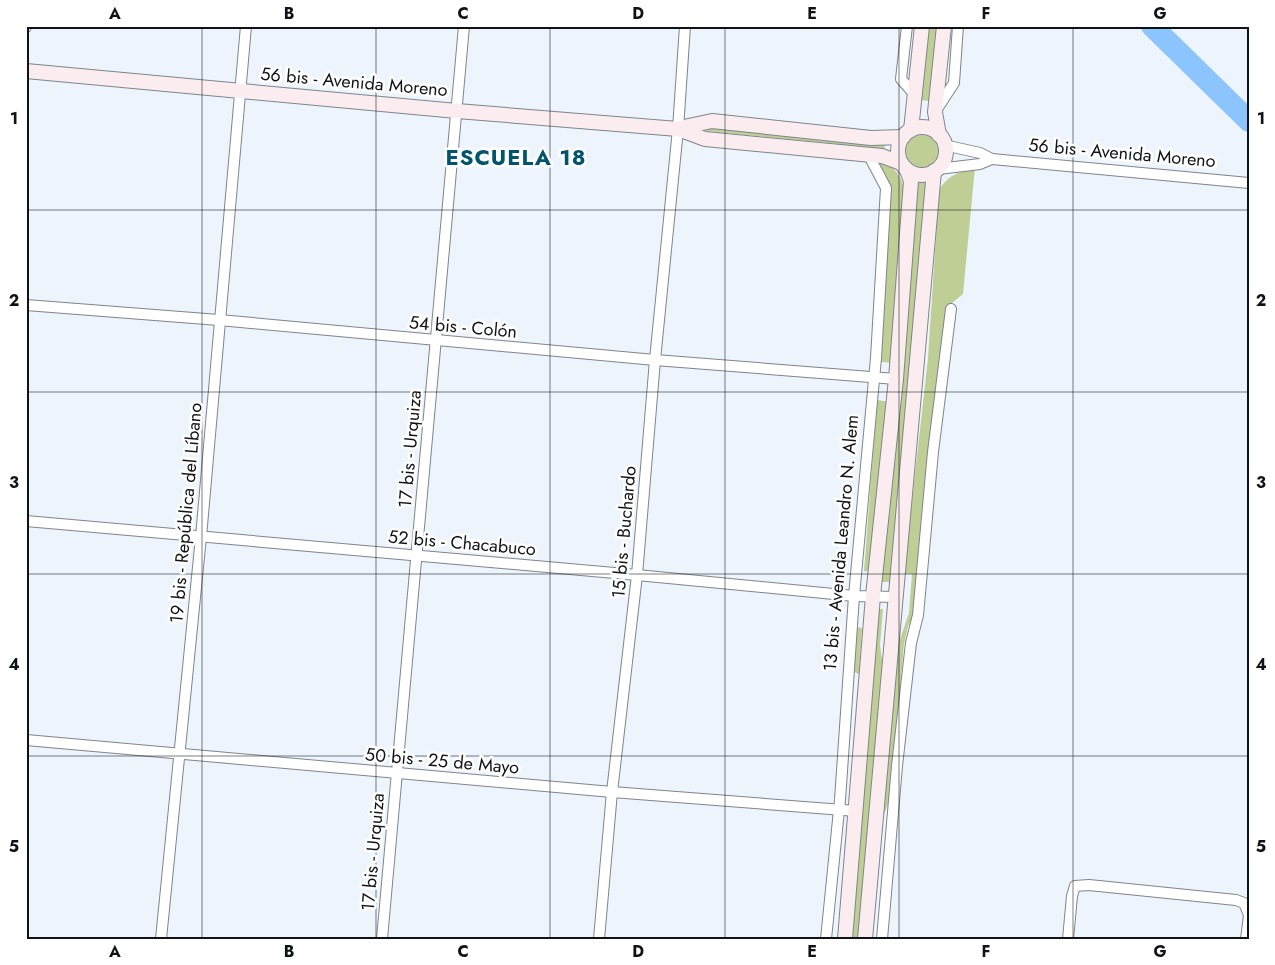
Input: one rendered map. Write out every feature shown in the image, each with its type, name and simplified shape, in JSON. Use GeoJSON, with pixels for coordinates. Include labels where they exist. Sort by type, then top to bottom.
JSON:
{"type":"FeatureCollection","features":[{"type":"Feature","properties":{"kind":"main road"},"geometry":{"type":"LineString","coordinates":[[922,26],[914,94],[907,133],[898,148],[904,167],[914,174],[923,175],[936,170],[943,161],[946,152],[941,140],[935,112],[944,26]]}},
{"type":"Feature","properties":{"kind":"main road","name":"56 bis - Avenida Moreno"},"geometry":{"type":"LineString","coordinates":[[26,72],[457,111],[678,128],[712,121],[871,138],[907,133]]}},
{"type":"Feature","properties":{"kind":"main road","name":"56 bis - Avenida Moreno"},"geometry":{"type":"LineString","coordinates":[[678,128],[706,139],[882,156],[904,167]]}},
{"type":"Feature","properties":{"kind":"main road"},"geometry":{"type":"LineString","coordinates":[[907,133],[926,128],[941,140]]}},
{"type":"Feature","properties":{"kind":"main road","name":"13 bis - Avenida Leandro N. Alem"},"geometry":{"type":"LineString","coordinates":[[845,939],[873,596],[896,379],[911,181],[904,167]]}},
{"type":"Feature","properties":{"kind":"main road"},"geometry":{"type":"LineString","coordinates":[[865,939],[936,170]]}},
{"type":"Feature","properties":{"kind":"street","name":"19 bis - República del Líbano"},"geometry":{"type":"LineString","coordinates":[[161,939],[201,537],[246,26]]}},
{"type":"Feature","properties":{"kind":"street","name":"17 bis - Urquiza"},"geometry":{"type":"LineString","coordinates":[[382,939],[464,26]]}},
{"type":"Feature","properties":{"kind":"street","name":"15 bis - Buchardo"},"geometry":{"type":"LineString","coordinates":[[599,939],[612,792],[637,575],[678,128],[685,26]]}},
{"type":"Feature","properties":{"kind":"street"},"geometry":{"type":"LineString","coordinates":[[907,26],[901,79],[914,94]]}},
{"type":"Feature","properties":{"kind":"street"},"geometry":{"type":"LineString","coordinates":[[935,112],[954,83],[958,26]]}},
{"type":"Feature","properties":{"kind":"street","name":"56 bis - Avenida Moreno"},"geometry":{"type":"LineString","coordinates":[[941,140],[992,159],[1248,183]]}},
{"type":"Feature","properties":{"kind":"street","name":"13 bis - Avenida Leandro N. Alem"},"geometry":{"type":"LineString","coordinates":[[826,939],[839,810],[854,596],[874,377],[886,188],[868,154]]}},
{"type":"Feature","properties":{"kind":"street","name":"56 bis - Avenida Moreno"},"geometry":{"type":"LineString","coordinates":[[936,170],[980,164],[992,159]]}},
{"type":"Feature","properties":{"kind":"street","name":"54 bis - Colón"},"geometry":{"type":"LineString","coordinates":[[26,305],[896,379]]}},
{"type":"Feature","properties":{"kind":"street"},"geometry":{"type":"LineString","coordinates":[[882,939],[897,766],[911,643],[918,615],[933,452],[951,309]]}},
{"type":"Feature","properties":{"kind":"street","name":"52 bis - Chacabuco"},"geometry":{"type":"LineString","coordinates":[[26,522],[417,555],[854,596],[896,597]]}},
{"type":"Feature","properties":{"kind":"street","name":"50 bis - 25 de Mayo"},"geometry":{"type":"LineString","coordinates":[[26,740],[612,792],[856,811]]}},
{"type":"Feature","properties":{"kind":"street"},"geometry":{"type":"LineString","coordinates":[[1068,939],[1072,896],[1075,886],[1090,885],[1236,900],[1244,903],[1249,915],[1246,939]]}},
{"type":"Feature","properties":{"kind":"green space"},"geometry":{"type":"Polygon","coordinates":[[[929,26],[937,26],[929,101],[921,100],[929,26]]]}},
{"type":"Feature","properties":{"kind":"green space"},"geometry":{"type":"Polygon","coordinates":[[[708,127],[866,145],[885,145],[884,151],[868,147],[707,131],[708,127]]]}},
{"type":"Feature","properties":{"kind":"green space"},"geometry":{"type":"Polygon","coordinates":[[[922,135],[928,136],[933,140],[937,145],[937,157],[933,162],[928,166],[922,167],[916,166],[911,162],[907,157],[906,151],[907,145],[911,140],[916,136],[922,135]]]}},
{"type":"Feature","properties":{"kind":"green space"},"geometry":{"type":"Polygon","coordinates":[[[879,164],[884,164],[895,170],[903,186],[893,363],[881,362],[891,186],[879,164]]]}},
{"type":"Feature","properties":{"kind":"green space"},"geometry":{"type":"Polygon","coordinates":[[[975,167],[963,294],[947,307],[913,617],[908,626],[904,644],[890,799],[883,817],[896,667],[900,639],[909,613],[912,574],[904,573],[928,358],[939,191],[946,181],[959,172],[975,167]]]}},
{"type":"Feature","properties":{"kind":"green space"},"geometry":{"type":"Polygon","coordinates":[[[918,183],[926,183],[891,582],[882,582],[918,183]]]}},
{"type":"Feature","properties":{"kind":"green space"},"geometry":{"type":"Polygon","coordinates":[[[877,400],[889,402],[871,572],[864,571],[877,400]]]}},
{"type":"Feature","properties":{"kind":"green space"},"geometry":{"type":"Polygon","coordinates":[[[878,609],[883,609],[880,645],[883,667],[858,939],[850,939],[878,609]]]}},
{"type":"Feature","properties":{"kind":"green space"},"geometry":{"type":"Polygon","coordinates":[[[857,627],[862,628],[859,674],[854,672],[857,627]]]}},
{"type":"Feature","properties":{"kind":"waterway"},"geometry":{"type":"LineString","coordinates":[[1152,26],[1249,121]]}},
{"type":"Feature","properties":{"kind":"district","name":"ESCUELA 18"},"geometry":{"type":"Point","coordinates":[516,157]}}]}
